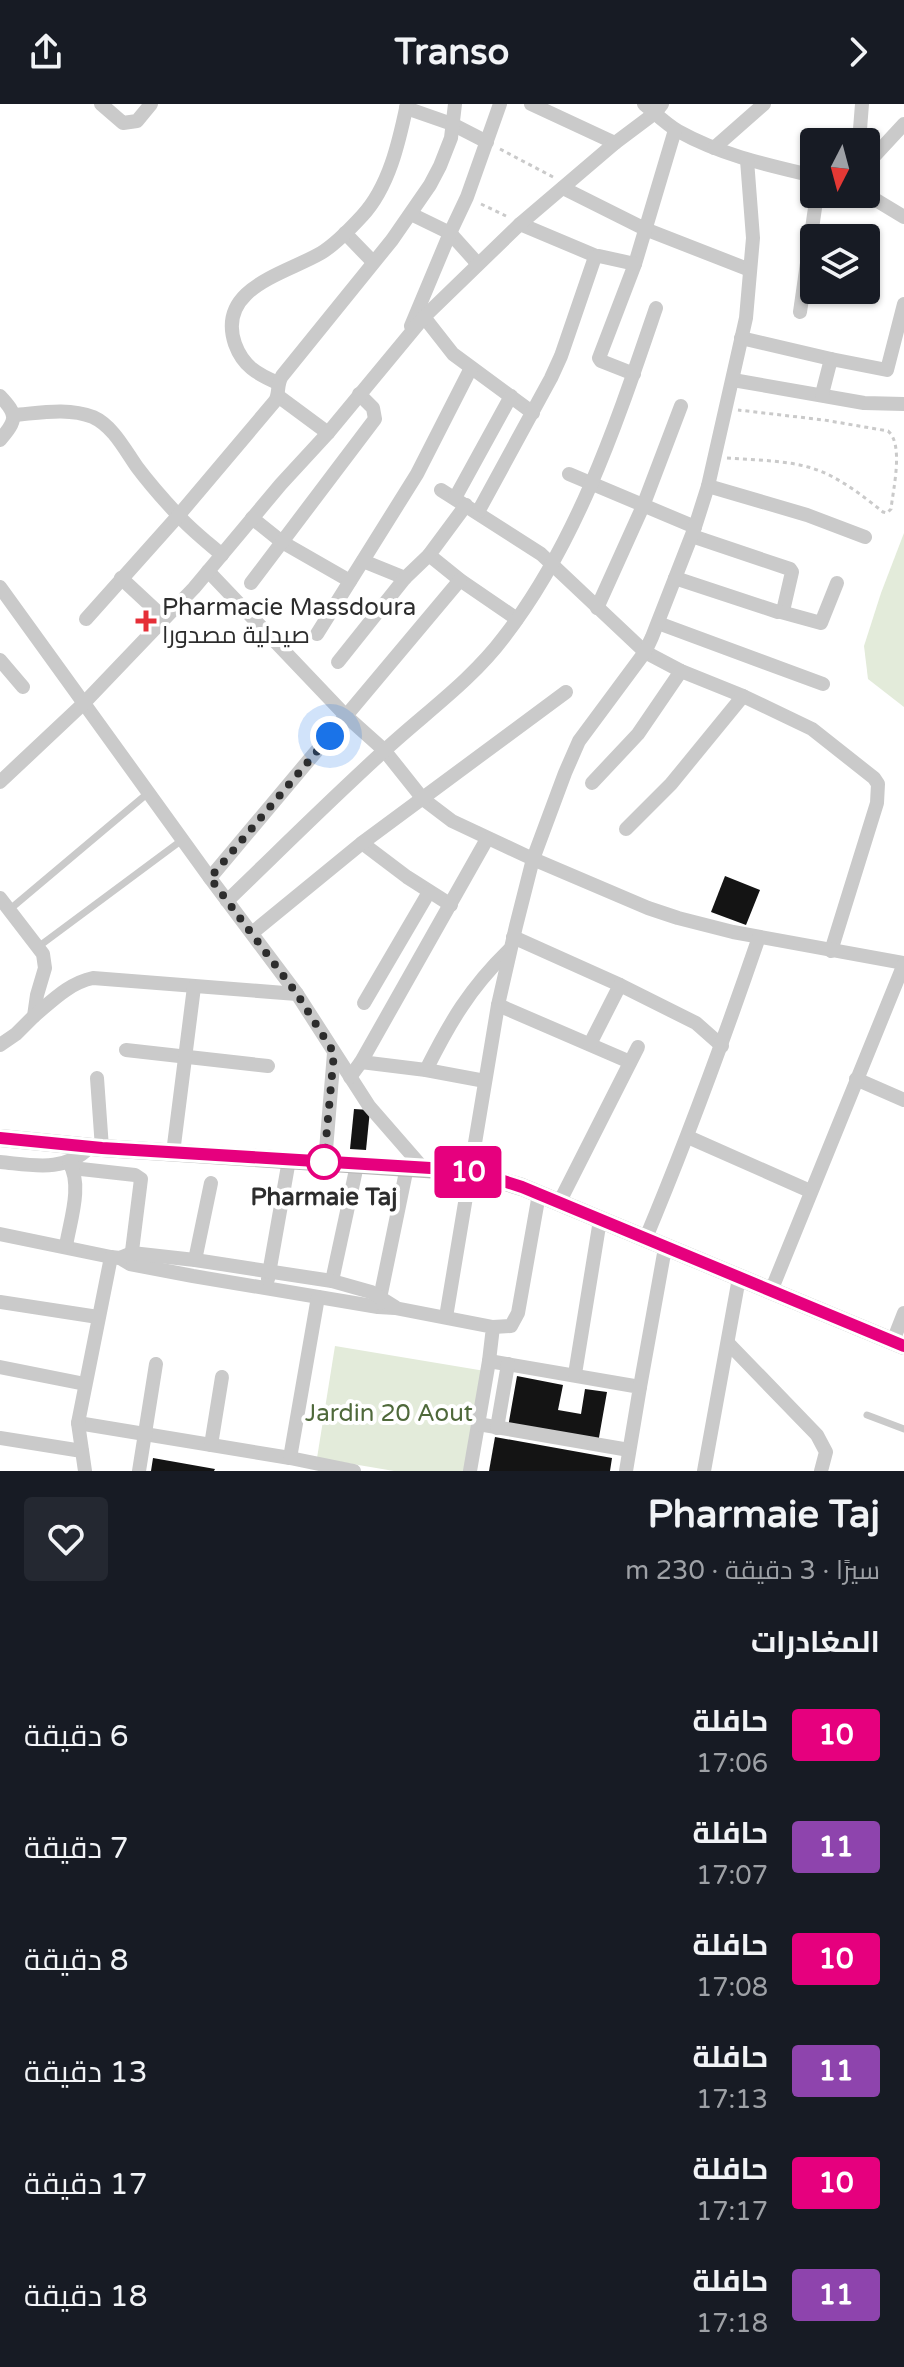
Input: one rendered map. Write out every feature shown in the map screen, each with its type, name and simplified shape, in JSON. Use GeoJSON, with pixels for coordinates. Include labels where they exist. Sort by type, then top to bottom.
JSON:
{"type":"FeatureCollection","features":[{"type":"Feature","properties":{"kind":"street"},"geometry":{"type":"LineString","coordinates":[[101,104],[123,123],[137,121],[151,104]]}},
{"type":"Feature","properties":{"kind":"street"},"geometry":{"type":"LineString","coordinates":[[86,619],[246,437],[411,214],[440,166],[451,138],[455,104]]}},
{"type":"Feature","properties":{"kind":"street"},"geometry":{"type":"LineString","coordinates":[[409,334],[467,197],[500,104]]}},
{"type":"Feature","properties":{"kind":"street"},"geometry":{"type":"LineString","coordinates":[[531,104],[615,143]]}},
{"type":"Feature","properties":{"kind":"street"},"geometry":{"type":"LineString","coordinates":[[714,148],[764,104]]}},
{"type":"Feature","properties":{"kind":"street"},"geometry":{"type":"LineString","coordinates":[[860,128],[862,104]]}},
{"type":"Feature","properties":{"kind":"street"},"geometry":{"type":"LineString","coordinates":[[328,433],[252,370],[241,356],[234,341],[232,324],[235,305],[248,291],[322,252],[365,213],[381,187],[397,149],[407,106],[487,142]]}},
{"type":"Feature","properties":{"kind":"street"},"geometry":{"type":"LineString","coordinates":[[0,782],[134,653],[328,433],[424,317],[477,263],[654,107],[675,130],[714,148],[747,160],[800,173]]}},
{"type":"Feature","properties":{"kind":"street"},"geometry":{"type":"LineString","coordinates":[[880,150],[904,124]]}},
{"type":"Feature","properties":{"kind":"street"},"geometry":{"type":"LineString","coordinates":[[634,374],[599,358],[635,264],[675,130]]}},
{"type":"Feature","properties":{"kind":"street"},"geometry":{"type":"LineString","coordinates":[[446,1317],[498,1005],[533,859],[579,741],[645,652],[708,486],[746,318],[753,216],[747,160]]}},
{"type":"Feature","properties":{"kind":"street"},"geometry":{"type":"LineString","coordinates":[[565,186],[645,229],[750,270]]}},
{"type":"Feature","properties":{"kind":"street"},"geometry":{"type":"LineString","coordinates":[[880,202],[901,214]]}},
{"type":"Feature","properties":{"kind":"street"},"geometry":{"type":"LineString","coordinates":[[800,312],[815,208]]}},
{"type":"Feature","properties":{"kind":"street"},"geometry":{"type":"LineString","coordinates":[[411,214],[450,233],[477,263]]}},
{"type":"Feature","properties":{"kind":"street"},"geometry":{"type":"LineString","coordinates":[[520,224],[596,256],[635,264]]}},
{"type":"Feature","properties":{"kind":"street"},"geometry":{"type":"LineString","coordinates":[[345,233],[373,262]]}},
{"type":"Feature","properties":{"kind":"street"},"geometry":{"type":"LineString","coordinates":[[338,662],[405,578],[429,555],[533,413],[561,356],[596,256]]}},
{"type":"Feature","properties":{"kind":"street"},"geometry":{"type":"LineString","coordinates":[[741,338],[887,370],[904,304]]}},
{"type":"Feature","properties":{"kind":"street"},"geometry":{"type":"LineString","coordinates":[[227,901],[503,640],[553,564],[591,483],[656,308]]}},
{"type":"Feature","properties":{"kind":"street"},"geometry":{"type":"LineString","coordinates":[[424,317],[453,354],[533,413]]}},
{"type":"Feature","properties":{"kind":"street"},"geometry":{"type":"LineString","coordinates":[[822,394],[831,359]]}},
{"type":"Feature","properties":{"kind":"street"},"geometry":{"type":"LineString","coordinates":[[317,634],[417,474],[471,368]]}},
{"type":"Feature","properties":{"kind":"street"},"geometry":{"type":"LineString","coordinates":[[733,380],[864,403],[904,404]]}},
{"type":"Feature","properties":{"kind":"street"},"geometry":{"type":"LineString","coordinates":[[251,583],[375,419],[373,408],[359,394]]}},
{"type":"Feature","properties":{"kind":"street"},"geometry":{"type":"LineString","coordinates":[[0,396],[12,408],[14,415],[8,431],[0,440]]}},
{"type":"Feature","properties":{"kind":"street"},"geometry":{"type":"LineString","coordinates":[[466,505],[511,396]]}},
{"type":"Feature","properties":{"kind":"street"},"geometry":{"type":"LineString","coordinates":[[597,608],[643,506],[681,406]]}},
{"type":"Feature","properties":{"kind":"street"},"geometry":{"type":"LineString","coordinates":[[14,415],[62,411],[95,418],[115,436],[178,516],[222,555]]}},
{"type":"Feature","properties":{"kind":"street"},"geometry":{"type":"LineString","coordinates":[[569,474],[693,532],[790,569],[792,572],[781,612]]}},
{"type":"Feature","properties":{"kind":"street"},"geometry":{"type":"LineString","coordinates":[[708,486],[807,515],[865,537]]}},
{"type":"Feature","properties":{"kind":"street"},"geometry":{"type":"LineString","coordinates":[[441,490],[553,564],[645,652],[812,729],[869,773],[878,784],[877,803],[831,951]]}},
{"type":"Feature","properties":{"kind":"street"},"geometry":{"type":"LineString","coordinates":[[252,518],[282,542],[350,581]]}},
{"type":"Feature","properties":{"kind":"street"},"geometry":{"type":"LineString","coordinates":[[429,555],[517,619]]}},
{"type":"Feature","properties":{"kind":"street"},"geometry":{"type":"LineString","coordinates":[[363,561],[405,578]]}},
{"type":"Feature","properties":{"kind":"street"},"geometry":{"type":"LineString","coordinates":[[208,571],[346,716],[384,750],[423,799],[452,821],[648,908],[708,927],[904,963],[771,1291]]}},
{"type":"Feature","properties":{"kind":"street"},"geometry":{"type":"LineString","coordinates":[[121,578],[164,618]]}},
{"type":"Feature","properties":{"kind":"street"},"geometry":{"type":"LineString","coordinates":[[675,578],[821,623],[837,583]]}},
{"type":"Feature","properties":{"kind":"street"},"geometry":{"type":"LineString","coordinates":[[210,878],[460,580]]}},
{"type":"Feature","properties":{"kind":"street"},"geometry":{"type":"LineString","coordinates":[[0,587],[297,994],[369,1106],[415,1167]]}},
{"type":"Feature","properties":{"kind":"street"},"geometry":{"type":"LineString","coordinates":[[658,623],[823,684]]}},
{"type":"Feature","properties":{"kind":"street"},"geometry":{"type":"LineString","coordinates":[[1,664],[23,687]]}},
{"type":"Feature","properties":{"kind":"street"},"geometry":{"type":"LineString","coordinates":[[592,783],[638,734],[681,671]]}},
{"type":"Feature","properties":{"kind":"street"},"geometry":{"type":"LineString","coordinates":[[252,933],[362,843],[566,692]]}},
{"type":"Feature","properties":{"kind":"street"},"geometry":{"type":"LineString","coordinates":[[626,829],[671,784],[743,696]]}},
{"type":"Feature","properties":{"kind":"street"},"geometry":{"type":"LineString","coordinates":[[350,1077],[487,839]]}},
{"type":"Feature","properties":{"kind":"street"},"geometry":{"type":"LineString","coordinates":[[362,843],[451,905]]}},
{"type":"Feature","properties":{"kind":"street"},"geometry":{"type":"LineString","coordinates":[[364,1003],[429,892]]}},
{"type":"Feature","properties":{"kind":"street"},"geometry":{"type":"LineString","coordinates":[[5,904],[45,959],[34,1016]]}},
{"type":"Feature","properties":{"kind":"street"},"geometry":{"type":"LineString","coordinates":[[645,1240],[688,1137],[759,937]]}},
{"type":"Feature","properties":{"kind":"street"},"geometry":{"type":"LineString","coordinates":[[512,943],[620,985],[696,1023],[722,1046]]}},
{"type":"Feature","properties":{"kind":"street"},"geometry":{"type":"LineString","coordinates":[[426,1070],[463,1002],[512,943]]}},
{"type":"Feature","properties":{"kind":"street"},"geometry":{"type":"LineString","coordinates":[[0,1045],[64,991],[93,978],[297,994]]}},
{"type":"Feature","properties":{"kind":"street"},"geometry":{"type":"LineString","coordinates":[[590,1044],[620,985]]}},
{"type":"Feature","properties":{"kind":"street"},"geometry":{"type":"LineString","coordinates":[[173,1153],[194,987]]}},
{"type":"Feature","properties":{"kind":"street"},"geometry":{"type":"LineString","coordinates":[[498,1005],[630,1062]]}},
{"type":"Feature","properties":{"kind":"street"},"geometry":{"type":"LineString","coordinates":[[559,1203],[638,1047]]}},
{"type":"Feature","properties":{"kind":"street"},"geometry":{"type":"LineString","coordinates":[[126,1050],[268,1066]]}},
{"type":"Feature","properties":{"kind":"street"},"geometry":{"type":"LineString","coordinates":[[325,1162],[334,1053]]}},
{"type":"Feature","properties":{"kind":"street"},"geometry":{"type":"LineString","coordinates":[[361,1062],[485,1081]]}},
{"type":"Feature","properties":{"kind":"street"},"geometry":{"type":"LineString","coordinates":[[96,1147],[97,1078]]}},
{"type":"Feature","properties":{"kind":"street"},"geometry":{"type":"LineString","coordinates":[[856,1079],[904,1100]]}},
{"type":"Feature","properties":{"kind":"street"},"geometry":{"type":"LineString","coordinates":[[688,1137],[810,1191]]}},
{"type":"Feature","properties":{"kind":"street"},"geometry":{"type":"LineString","coordinates":[[0,1138],[173,1153],[471,1172],[539,1194],[898,1344],[904,1313]]}},
{"type":"Feature","properties":{"kind":"street"},"geometry":{"type":"LineString","coordinates":[[70,1165],[96,1147]]}},
{"type":"Feature","properties":{"kind":"street"},"geometry":{"type":"LineString","coordinates":[[266,1287],[289,1160]]}},
{"type":"Feature","properties":{"kind":"street"},"geometry":{"type":"LineString","coordinates":[[0,1162],[70,1165],[135,1175],[143,1183],[123,1258],[98,1317],[78,1423],[85,1471]]}},
{"type":"Feature","properties":{"kind":"street"},"geometry":{"type":"LineString","coordinates":[[66,1246],[75,1187],[70,1165]]}},
{"type":"Feature","properties":{"kind":"street"},"geometry":{"type":"LineString","coordinates":[[332,1281],[357,1165]]}},
{"type":"Feature","properties":{"kind":"street"},"geometry":{"type":"LineString","coordinates":[[379,1302],[415,1167]]}},
{"type":"Feature","properties":{"kind":"street"},"geometry":{"type":"LineString","coordinates":[[195,1260],[211,1183]]}},
{"type":"Feature","properties":{"kind":"street"},"geometry":{"type":"LineString","coordinates":[[0,1234],[318,1297],[379,1302],[395,1308],[493,1327],[511,1326],[518,1313],[539,1194]]}},
{"type":"Feature","properties":{"kind":"street"},"geometry":{"type":"LineString","coordinates":[[575,1374],[600,1220]]}},
{"type":"Feature","properties":{"kind":"street"},"geometry":{"type":"LineString","coordinates":[[626,1471],[665,1248]]}},
{"type":"Feature","properties":{"kind":"street"},"geometry":{"type":"LineString","coordinates":[[123,1258],[195,1260],[332,1281],[359,1287],[379,1302]]}},
{"type":"Feature","properties":{"kind":"street"},"geometry":{"type":"LineString","coordinates":[[704,1471],[739,1278]]}},
{"type":"Feature","properties":{"kind":"street"},"geometry":{"type":"LineString","coordinates":[[290,1458],[318,1297]]}},
{"type":"Feature","properties":{"kind":"street"},"geometry":{"type":"LineString","coordinates":[[0,1302],[98,1317]]}},
{"type":"Feature","properties":{"kind":"street"},"geometry":{"type":"LineString","coordinates":[[470,1471],[493,1327]]}},
{"type":"Feature","properties":{"kind":"street"},"geometry":{"type":"LineString","coordinates":[[728,1343],[817,1435],[826,1452],[821,1471]]}},
{"type":"Feature","properties":{"kind":"street"},"geometry":{"type":"LineString","coordinates":[[489,1361],[640,1387]]}},
{"type":"Feature","properties":{"kind":"street"},"geometry":{"type":"LineString","coordinates":[[139,1471],[156,1364]]}},
{"type":"Feature","properties":{"kind":"street"},"geometry":{"type":"LineString","coordinates":[[497,1428],[508,1364]]}},
{"type":"Feature","properties":{"kind":"street"},"geometry":{"type":"LineString","coordinates":[[0,1367],[85,1384]]}},
{"type":"Feature","properties":{"kind":"street"},"geometry":{"type":"LineString","coordinates":[[211,1445],[222,1377]]}},
{"type":"Feature","properties":{"kind":"street"},"geometry":{"type":"LineString","coordinates":[[78,1423],[354,1471]]}},
{"type":"Feature","properties":{"kind":"street"},"geometry":{"type":"LineString","coordinates":[[478,1424],[629,1450]]}},
{"type":"Feature","properties":{"kind":"street"},"geometry":{"type":"LineString","coordinates":[[0,1438],[82,1451]]}},
{"type":"Feature","properties":{"kind":"lane"},"geometry":{"type":"LineString","coordinates":[[5,904],[148,793]]}},
{"type":"Feature","properties":{"kind":"lane"},"geometry":{"type":"LineString","coordinates":[[38,947],[182,840]]}},
{"type":"Feature","properties":{"kind":"lane"},"geometry":{"type":"LineString","coordinates":[[867,1415],[904,1429]]}},
{"type":"Feature","properties":{"kind":"path"},"geometry":{"type":"LineString","coordinates":[[487,142],[565,186]]}},
{"type":"Feature","properties":{"kind":"path"},"geometry":{"type":"LineString","coordinates":[[467,197],[520,224]]}},
{"type":"Feature","properties":{"kind":"path"},"geometry":{"type":"LineString","coordinates":[[715,457],[807,466],[823,472],[883,512],[891,509],[897,448],[894,435],[888,431],[726,409]]}},
{"type":"Feature","properties":{"kind":"green space"},"geometry":{"type":"Polygon","coordinates":[[[904,533],[904,707],[868,679],[864,646],[904,533]]]}},
{"type":"Feature","properties":{"kind":"green space","name":"Jardin 20 Aout"},"geometry":{"type":"Polygon","coordinates":[[[335,1346],[485,1371],[468,1471],[394,1471],[317,1458],[335,1346]]]}},
{"type":"Feature","properties":{"kind":"building"},"geometry":{"type":"Polygon","coordinates":[[[725,876],[760,890],[746,925],[711,912],[725,876]]]}},
{"type":"Feature","properties":{"kind":"building"},"geometry":{"type":"Polygon","coordinates":[[[354,1109],[370,1110],[366,1150],[350,1149],[354,1109]]]}},
{"type":"Feature","properties":{"kind":"building"},"geometry":{"type":"Polygon","coordinates":[[[517,1376],[563,1385],[558,1410],[581,1414],[585,1389],[607,1392],[598,1443],[508,1427],[517,1376]]]}},
{"type":"Feature","properties":{"kind":"building"},"geometry":{"type":"Polygon","coordinates":[[[495,1437],[612,1458],[610,1471],[489,1471],[495,1437]]]}},
{"type":"Feature","properties":{"kind":"building"},"geometry":{"type":"Polygon","coordinates":[[[153,1458],[215,1469],[151,1471],[153,1458]]]}},
{"type":"Feature","properties":{"kind":"bus line","name":"10"},"geometry":{"type":"LineString","coordinates":[[0,1138],[102,1148],[471,1172],[522,1187],[904,1346]]}},
{"type":"Feature","properties":{"kind":"place","name":"Pharmacie Massdoura صيدلية مصدورا"},"geometry":{"type":"Point","coordinates":[146,621]}},
{"type":"Feature","properties":{"kind":"place","name":"Pharmaie Taj"},"geometry":{"type":"Point","coordinates":[324,1162]}},
{"type":"Feature","properties":{"kind":"route"},"geometry":{"type":"LineString","coordinates":[[324,1162],[334,1053],[297,994],[210,878],[330,736]]}}]}
